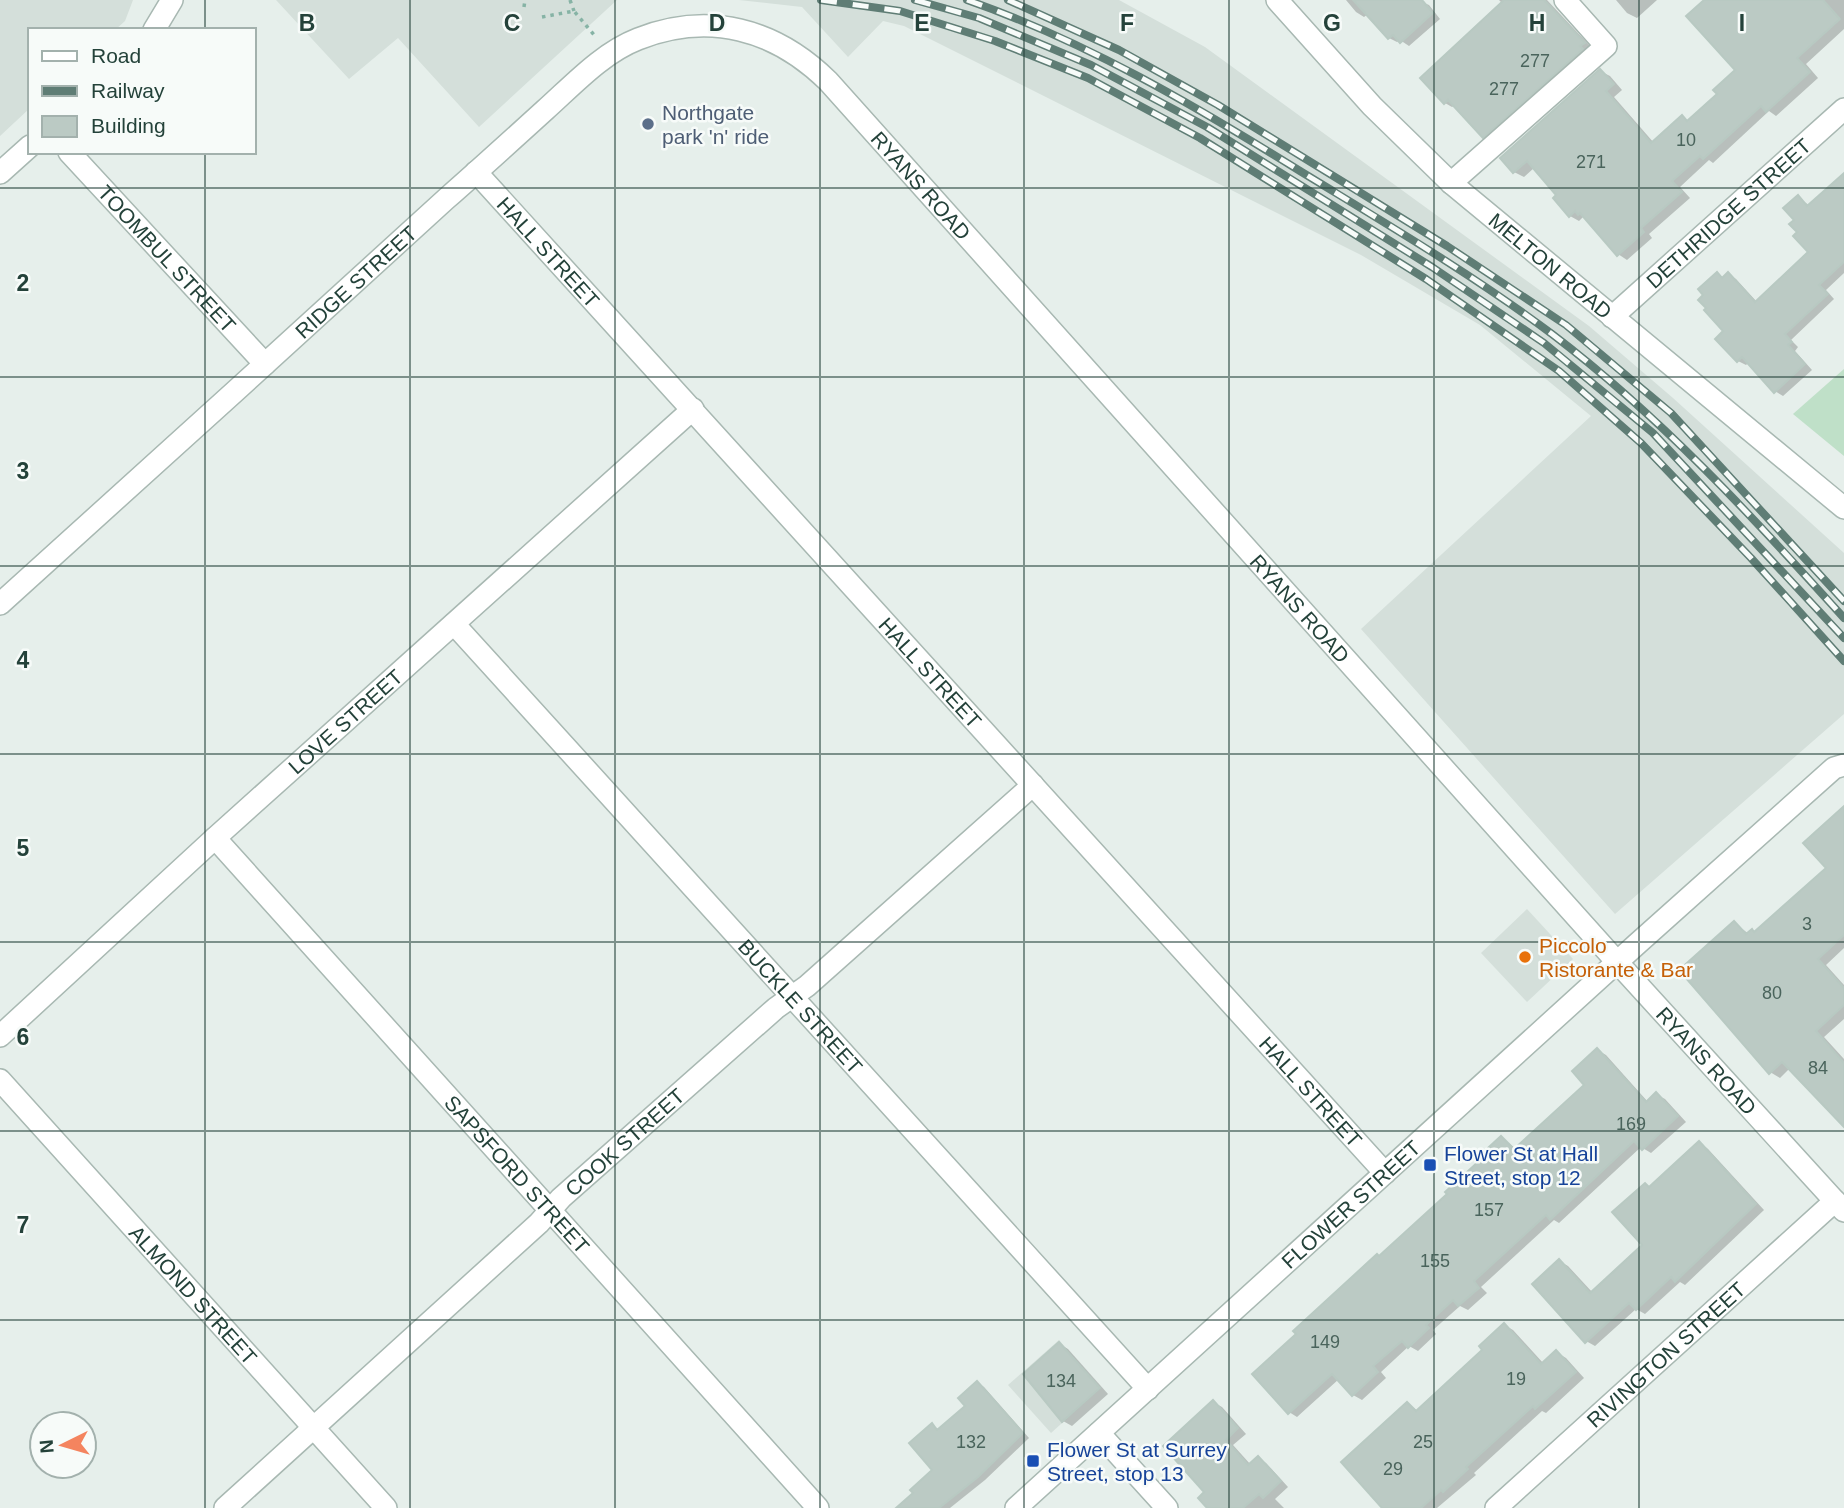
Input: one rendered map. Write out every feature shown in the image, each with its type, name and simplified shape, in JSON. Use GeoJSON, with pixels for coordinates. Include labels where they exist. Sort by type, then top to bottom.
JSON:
{"type":"FeatureCollection","features":[{"type":"Feature","properties":{"kind":"street"},"geometry":{"type":"LineString","coordinates":[[155,28],[172,0]]}},
{"type":"Feature","properties":{"kind":"street","name":"MELTON ROAD"},"geometry":{"type":"LineString","coordinates":[[1277,0],[1371,106],[1451,183],[1844,508]]}},
{"type":"Feature","properties":{"kind":"street"},"geometry":{"type":"LineString","coordinates":[[1451,183],[1606,46],[1565,0]]}},
{"type":"Feature","properties":{"kind":"street","name":"RIDGE STREET"},"geometry":{"type":"LineString","coordinates":[[0,604],[592,69],[623,46],[651,35],[683,27],[740,29]]}},
{"type":"Feature","properties":{"kind":"street","name":"RYANS ROAD"},"geometry":{"type":"LineString","coordinates":[[740,29],[776,41],[795,52],[828,81],[1839,1206]]}},
{"type":"Feature","properties":{"kind":"street","name":"DETHRIDGE STREET"},"geometry":{"type":"LineString","coordinates":[[1612,317],[1844,109]]}},
{"type":"Feature","properties":{"kind":"street"},"geometry":{"type":"LineString","coordinates":[[0,173],[28,148]]}},
{"type":"Feature","properties":{"kind":"street","name":"TOOMBUL STREET"},"geometry":{"type":"LineString","coordinates":[[71,154],[265,364]]}},
{"type":"Feature","properties":{"kind":"street","name":"HALL STREET"},"geometry":{"type":"LineString","coordinates":[[477,172],[1385,1173]]}},
{"type":"Feature","properties":{"kind":"street","name":"LOVE STREET"},"geometry":{"type":"LineString","coordinates":[[0,1037],[215,838],[693,409]]}},
{"type":"Feature","properties":{"kind":"street","name":"BUCKLE STREET"},"geometry":{"type":"LineString","coordinates":[[454,624],[1148,1389]]}},
{"type":"Feature","properties":{"kind":"street","name":"FLOWER STREET"},"geometry":{"type":"LineString","coordinates":[[1016,1508],[1617,962],[1834,768],[1844,765]]}},
{"type":"Feature","properties":{"kind":"street","name":"COOK STREET"},"geometry":{"type":"LineString","coordinates":[[225,1508],[539,1223],[549,1210],[1033,785]]}},
{"type":"Feature","properties":{"kind":"street","name":"SAPSFORD STREET"},"geometry":{"type":"LineString","coordinates":[[215,838],[818,1508]]}},
{"type":"Feature","properties":{"kind":"street","name":"ALMOND STREET"},"geometry":{"type":"LineString","coordinates":[[0,1080],[386,1508]]}},
{"type":"Feature","properties":{"kind":"street","name":"RIVINGTON STREET"},"geometry":{"type":"LineString","coordinates":[[1496,1508],[1839,1206]]}},
{"type":"Feature","properties":{"kind":"street"},"geometry":{"type":"LineString","coordinates":[[1099,1433],[1167,1508]]}},
{"type":"Feature","properties":{"kind":"path"},"geometry":{"type":"LineString","coordinates":[[524,7],[525,0]]}},
{"type":"Feature","properties":{"kind":"path"},"geometry":{"type":"LineString","coordinates":[[570,0],[574,11],[595,36]]}},
{"type":"Feature","properties":{"kind":"path"},"geometry":{"type":"LineString","coordinates":[[542,17],[574,11]]}},
{"type":"Feature","properties":{"kind":"shaded area"},"geometry":{"type":"Polygon","coordinates":[[[0,0],[133,0],[125,21],[117,28],[28,28],[28,110],[0,136],[0,0]]]}},
{"type":"Feature","properties":{"kind":"shaded area"},"geometry":{"type":"Polygon","coordinates":[[[276,0],[617,0],[479,127],[398,38],[349,79],[276,0]]]}},
{"type":"Feature","properties":{"kind":"shaded area"},"geometry":{"type":"Polygon","coordinates":[[[739,0],[1119,0],[1205,47],[1589,326],[1844,553],[1844,714],[1615,914],[1361,629],[1591,416],[1480,325],[1361,255],[904,26],[883,21],[848,57],[802,7],[739,0]]]}},
{"type":"Feature","properties":{"kind":"shaded area"},"geometry":{"type":"Polygon","coordinates":[[[1527,909],[1573,959],[1527,1002],[1481,953],[1527,909]]]}},
{"type":"Feature","properties":{"kind":"shaded area"},"geometry":{"type":"Polygon","coordinates":[[[1059,1340],[1101,1388],[1051,1433],[1008,1385],[1059,1340]]]}},
{"type":"Feature","properties":{"kind":"green space"},"geometry":{"type":"Polygon","coordinates":[[[1844,369],[1844,456],[1793,414],[1844,369]]]}},
{"type":"Feature","properties":{"kind":"building"},"geometry":{"type":"Polygon","coordinates":[[[1353,0],[1422,0],[1433,13],[1400,43],[1393,35],[1388,39],[1353,0]]]}},
{"type":"Feature","properties":{"kind":"building"},"geometry":{"type":"Polygon","coordinates":[[[1504,0],[1544,0],[1585,43],[1580,46],[1583,49],[1483,138],[1448,100],[1444,104],[1420,78],[1504,0]]]}},
{"type":"Feature","properties":{"kind":"building"},"geometry":{"type":"Polygon","coordinates":[[[1704,0],[1823,0],[1840,19],[1797,58],[1810,72],[1766,112],[1761,106],[1703,159],[1700,156],[1672,181],[1682,192],[1641,228],[1644,232],[1617,256],[1580,213],[1578,215],[1575,211],[1569,217],[1553,198],[1556,195],[1527,161],[1513,173],[1500,158],[1600,69],[1614,84],[1606,91],[1651,143],[1682,115],[1687,121],[1717,94],[1713,90],[1735,70],[1686,16],[1704,0]]]}},
{"type":"Feature","properties":{"kind":"building"},"geometry":{"type":"Polygon","coordinates":[[[1844,173],[1844,262],[1819,285],[1828,294],[1785,334],[1792,342],[1788,345],[1805,364],[1774,393],[1742,357],[1737,362],[1715,339],[1723,331],[1698,300],[1703,295],[1698,289],[1717,272],[1722,278],[1728,272],[1755,302],[1808,252],[1793,236],[1797,232],[1789,224],[1794,220],[1783,208],[1798,195],[1807,206],[1844,173]]]}},
{"type":"Feature","properties":{"kind":"building"},"geometry":{"type":"Polygon","coordinates":[[[1844,806],[1844,935],[1818,959],[1844,988],[1844,1005],[1816,1031],[1844,1063],[1844,1127],[1782,1062],[1769,1074],[1679,970],[1734,921],[1746,934],[1752,929],[1754,932],[1826,868],[1803,843],[1844,806]]]}},
{"type":"Feature","properties":{"kind":"building"},"geometry":{"type":"Polygon","coordinates":[[[1597,1048],[1646,1102],[1656,1092],[1678,1116],[1642,1150],[1634,1141],[1550,1220],[1546,1215],[1474,1281],[1479,1288],[1458,1306],[1453,1300],[1426,1325],[1429,1328],[1408,1348],[1402,1341],[1373,1366],[1378,1372],[1352,1396],[1332,1374],[1288,1414],[1252,1374],[1296,1334],[1293,1331],[1447,1194],[1445,1192],[1490,1151],[1488,1148],[1501,1136],[1514,1149],[1584,1085],[1572,1071],[1597,1048]]]}},
{"type":"Feature","properties":{"kind":"building"},"geometry":{"type":"Polygon","coordinates":[[[1699,1141],[1756,1204],[1675,1282],[1671,1277],[1636,1310],[1629,1303],[1585,1343],[1532,1284],[1559,1259],[1590,1293],[1642,1245],[1612,1212],[1645,1183],[1649,1187],[1699,1141]]]}},
{"type":"Feature","properties":{"kind":"building"},"geometry":{"type":"Polygon","coordinates":[[[1504,1323],[1541,1364],[1556,1350],[1576,1372],[1535,1409],[1533,1406],[1466,1467],[1468,1469],[1443,1492],[1441,1490],[1421,1508],[1382,1508],[1341,1462],[1407,1402],[1416,1411],[1482,1350],[1479,1346],[1504,1323]]]}},
{"type":"Feature","properties":{"kind":"building"},"geometry":{"type":"Polygon","coordinates":[[[1059,1342],[1100,1388],[1062,1422],[1023,1374],[1059,1342]]]}},
{"type":"Feature","properties":{"kind":"building"},"geometry":{"type":"Polygon","coordinates":[[[977,1381],[1023,1433],[978,1477],[939,1508],[896,1508],[913,1493],[910,1490],[932,1470],[909,1443],[932,1423],[937,1430],[965,1406],[958,1398],[977,1381]]]}},
{"type":"Feature","properties":{"kind":"building"},"geometry":{"type":"Polygon","coordinates":[[[1213,1400],[1238,1428],[1226,1440],[1248,1465],[1258,1456],[1281,1481],[1263,1498],[1259,1494],[1243,1508],[1207,1508],[1198,1498],[1204,1492],[1163,1446],[1213,1400]]]}},
{"type":"Feature","properties":{"kind":"railway"},"geometry":{"type":"LineString","coordinates":[[821,0],[900,11],[995,41],[1088,78],[1200,138],[1426,279],[1559,371],[1641,443],[1751,558],[1844,661]]}},
{"type":"Feature","properties":{"kind":"railway"},"geometry":{"type":"LineString","coordinates":[[915,0],[979,18],[1091,65],[1207,127],[1432,267],[1544,343],[1653,433],[1844,638]]}},
{"type":"Feature","properties":{"kind":"railway"},"geometry":{"type":"LineString","coordinates":[[967,0],[1054,35],[1179,99],[1396,230],[1522,312],[1592,366],[1668,433],[1740,505],[1844,618]]}},
{"type":"Feature","properties":{"kind":"railway"},"geometry":{"type":"LineString","coordinates":[[1008,0],[1119,50],[1218,105],[1447,246],[1566,325],[1671,413],[1844,601]]}},
{"type":"Feature","properties":{"kind":"place","name":"Northgate park 'n' ride"},"geometry":{"type":"Point","coordinates":[648,124]}},
{"type":"Feature","properties":{"kind":"place","name":"Piccolo Ristorante & Bar"},"geometry":{"type":"Point","coordinates":[1525,957]}},
{"type":"Feature","properties":{"kind":"place","name":"Flower St at Hall Street, stop 12"},"geometry":{"type":"Point","coordinates":[1430,1165]}},
{"type":"Feature","properties":{"kind":"place","name":"Flower St at Surrey Street, stop 13"},"geometry":{"type":"Point","coordinates":[1033,1461]}}]}
